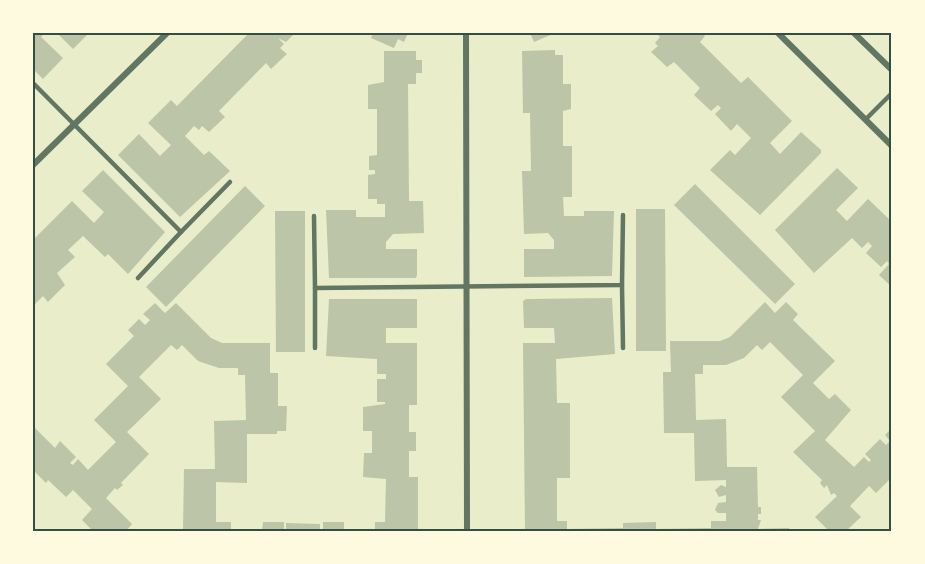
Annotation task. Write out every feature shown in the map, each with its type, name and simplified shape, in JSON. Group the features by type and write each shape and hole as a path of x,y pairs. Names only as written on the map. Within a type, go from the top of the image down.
{"street":[{"path":"33,165 167,33"},
{"path":"466,33 467,531"},
{"path":"778,33 892,146"},
{"path":"854,33 892,70"}],"lane":[{"path":"33,83 181,232"},
{"path":"866,119 892,93"},
{"path":"138,278 230,182"},
{"path":"623,215 623,348"},
{"path":"314,216 315,348"},
{"path":"315,288 622,285"}],"building":[{"path":"33,33 45,33 41,37 63,58 43,79 33,69"},
{"path":"57,33 89,33 73,49"},
{"path":"249,33 295,33 286,42 278,38 284,44 280,48 287,54 271,69 266,63 219,111 225,117 209,132 202,126 199,130 194,126 185,136 204,155 209,151 230,171 180,217 118,155 139,134 160,156 171,145 148,123 171,100 177,106"},
{"path":"373,33 408,33 404,42 398,39 394,48 371,38"},
{"path":"530,33 555,33 534,42"},
{"path":"656,33 702,33 705,36 700,42 741,83 748,77 792,121 770,143 780,154 801,132 821,150 821,153 760,215 710,170 730,150 735,155 751,138 737,124 731,131 715,114 721,108 718,105 711,111 694,95 700,88 674,62 667,67 651,52 658,46 655,43 660,37"},
{"path":"555,50 555,55 563,55 563,84 571,84 571,109 563,111 563,146 572,146 572,197 563,197 564,216 584,216 584,211 614,211 612,276 524,277 524,249 554,249 554,240 548,233 524,234 522,171 531,171 530,113 523,113 522,51"},
{"path":"384,51 416,51 416,60 422,60 422,73 416,73 416,84 408,84 409,201 423,201 424,233 393,234 386,242 386,249 417,249 417,275 416,278 329,278 326,210 356,210 356,217 385,217 385,204 377,204 377,199 368,199 368,175 375,174 375,170 369,170 369,156 377,155 377,109 368,109 368,85 384,82"},
{"path":"837,168 858,188 836,210 847,221 868,199 892,222 892,287 879,275 889,264 887,261 881,267 866,253 872,246 868,242 862,248 852,238 814,273 775,230"},
{"path":"103,170 165,232 128,274 108,254 105,257 83,236 68,250 75,257 57,273 65,285 48,302 43,296 33,306 33,240 72,201 94,223 104,212 82,191"},
{"path":"695,184 795,284 775,304 674,205"},
{"path":"245,186 265,206 166,307 146,287"},
{"path":"636,209 665,209 666,351 636,351"},
{"path":"275,211 305,211 305,352 276,352"},
{"path":"612,298 615,354 556,359 557,403 570,403 570,478 557,478 557,521 567,521 567,529 623,528 623,523 656,522 656,529 711,528 711,521 726,521 726,513 718,513 715,510 718,503 726,502 726,495 719,497 715,490 721,485 726,487 726,480 695,481 694,433 664,433 663,372 671,372 670,341 720,341 730,337 765,302 775,313 786,302 798,314 793,320 835,361 813,383 829,399 835,394 851,410 825,440 854,467 864,457 869,462 871,460 865,454 880,439 886,445 890,441 885,435 892,428 892,477 876,493 869,486 850,506 861,517 846,531 829,531 815,517 837,496 834,493 831,495 827,485 824,488 820,483 822,480 793,452 815,431 781,397 803,375 770,342 762,350 757,345 744,358 726,365 703,365 703,374 695,374 696,420 726,419 727,467 757,467 758,507 761,507 761,514 758,514 758,520 761,520 758,529 789,528 789,531 525,531 523,343 555,343 554,328 524,328 523,301 526,299"},
{"path":"329,299 417,299 417,328 386,328 386,343 417,343 417,405 409,405 409,432 416,432 416,451 409,451 409,477 418,477 418,531 375,531 375,522 385,522 386,479 363,477 364,453 372,453 372,431 363,431 363,407 385,404 385,402 377,402 377,379 386,379 386,374 377,374 377,359 326,356"},
{"path":"155,303 165,313 176,303 211,338 222,343 270,343 270,373 278,373 278,406 287,406 286,431 277,431 277,434 247,434 247,483 216,482 216,522 231,522 231,531 183,531 184,469 215,469 214,421 246,420 245,375 238,375 238,368 219,368 198,361 182,345 177,350 171,345 139,377 161,399 127,432 149,454 121,483 123,485 117,490 115,488 106,498 132,524 126,531 93,531 82,520 92,509 73,490 66,497 48,480 46,483 33,470 33,426 55,448 60,441 76,457 70,463 73,465 78,459 88,470 116,442 94,420 128,386 106,364 134,336 128,330 139,319 145,325 150,320 143,314"},
{"path":"263,522 284,522 284,531 262,531"},
{"path":"323,522 344,522 344,531 323,531"},
{"path":"286,523 320,524 320,531 286,531"}]}
